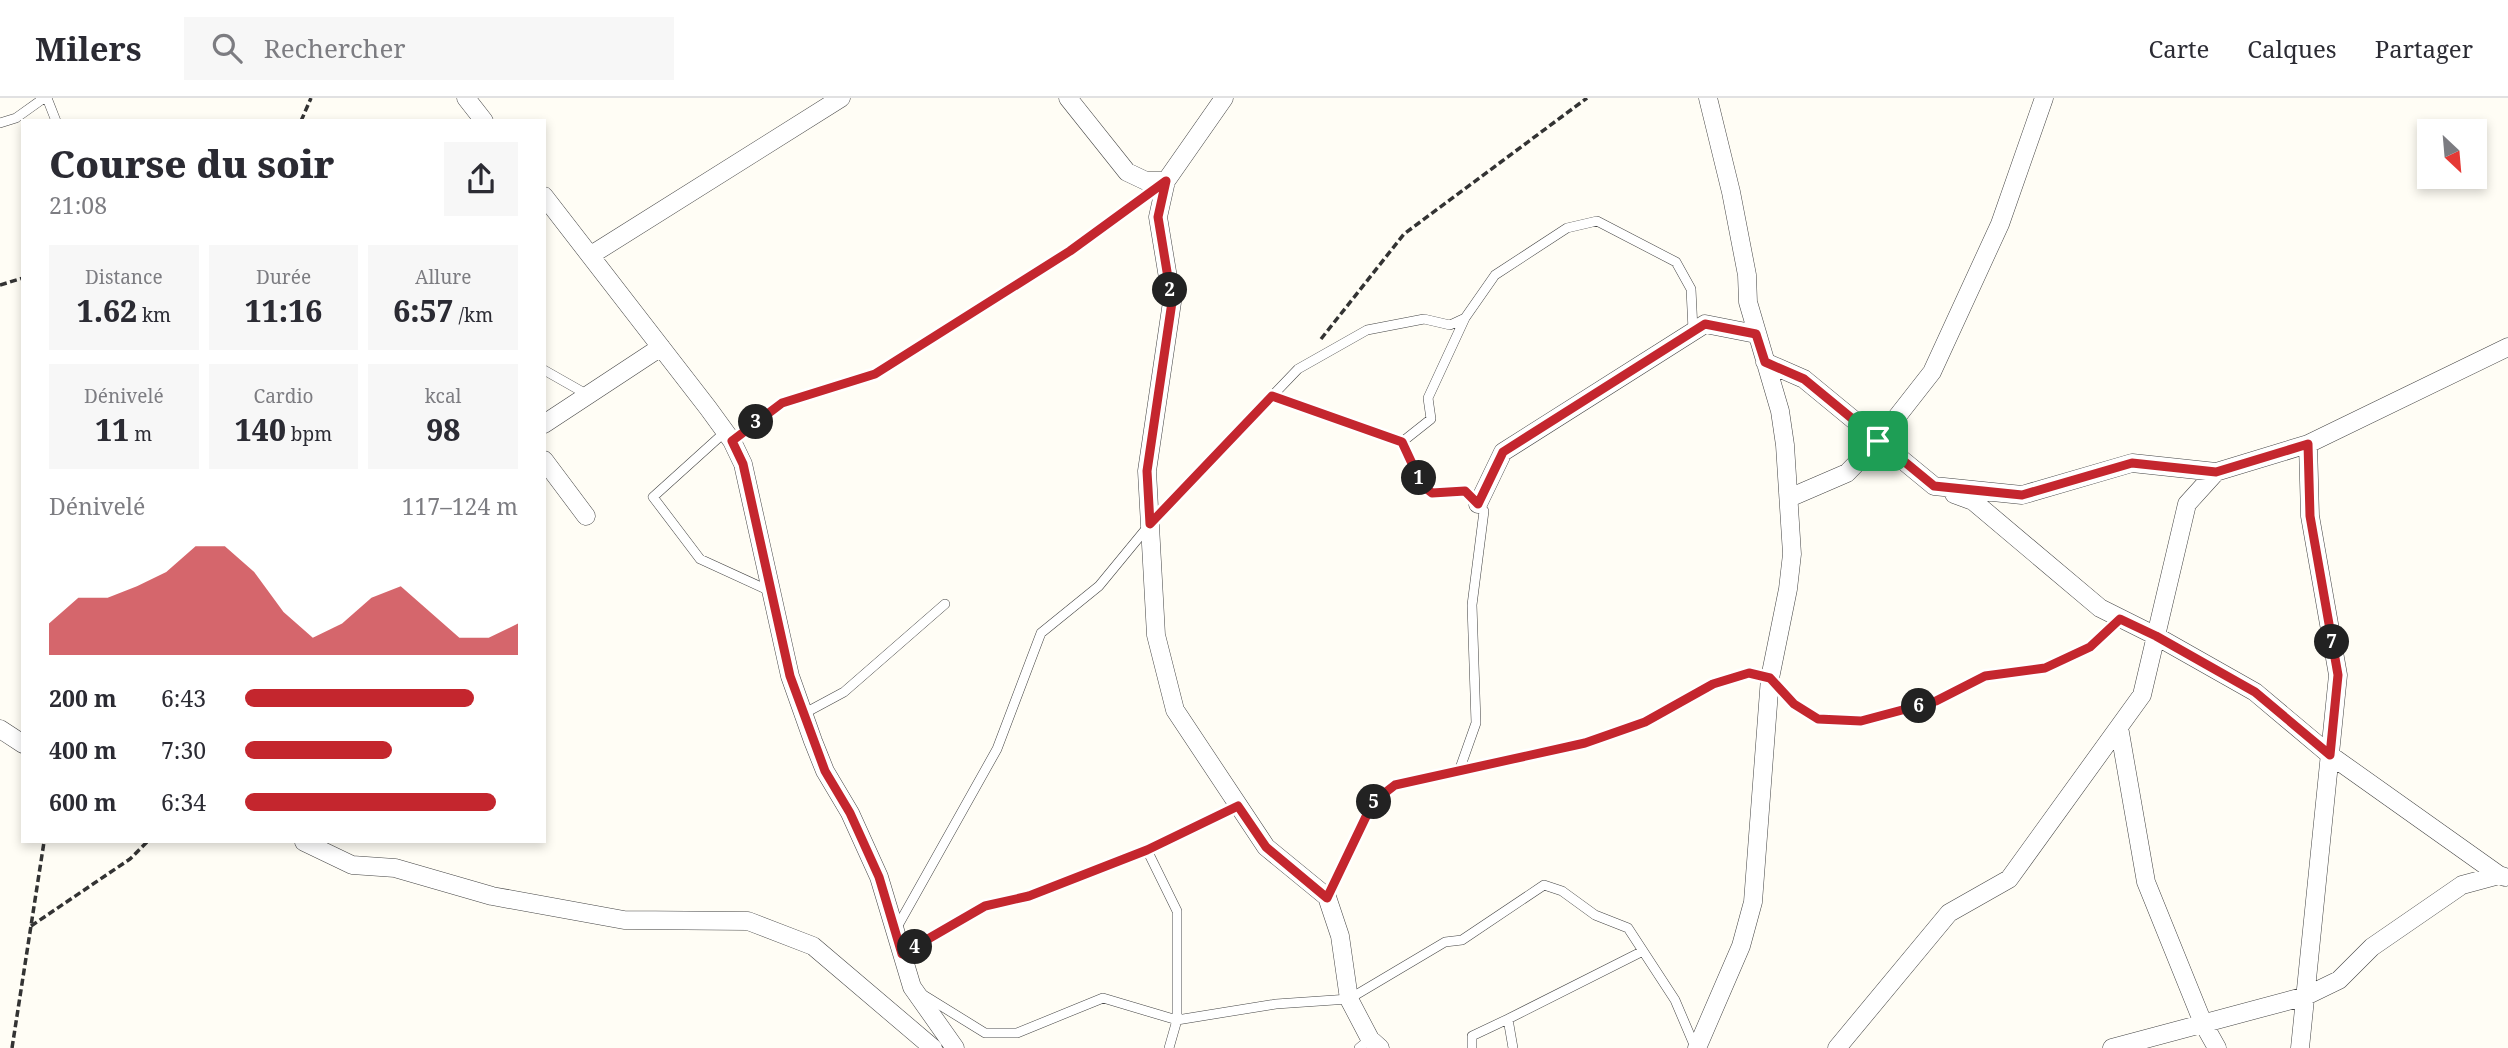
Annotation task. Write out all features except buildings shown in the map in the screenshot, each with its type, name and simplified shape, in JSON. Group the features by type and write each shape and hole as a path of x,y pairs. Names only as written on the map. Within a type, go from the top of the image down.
{"street":[{"path":"466,98 482,119"},
{"path":"591,255 841,98"},
{"path":"1068,98 1128,172 1146,181 1166,181"},
{"path":"1224,98 1166,181 1158,217 1172,302 1147,471 1156,635 1175,710 1266,847 1327,898 1340,936 1349,999 1370,1045"},
{"path":"1696,1048 1741,946 1752,902 1770,678 1788,589 1791,554 1789,498 1780,411 1748,302 1746,275 1731,192 1708,98"},
{"path":"1789,498 1847,473 1878,441 1933,372 2000,224 2044,98"},
{"path":"546,199 728,436 743,464 790,676 813,741 825,771 850,813 879,877 912,987 955,1048"},
{"path":"1478,504 1503,452 1705,324 1756,334"},
{"path":"546,423 661,347"},
{"path":"1934,486 2022,495 2132,463 2216,472 2308,444 2508,347"},
{"path":"1765,362 1804,379 1934,486 1973,501 2100,608 2255,692 2330,755 2504,876"},
{"path":"2300,1048 2338,675 2310,516 2308,444"},
{"path":"546,463 586,516"},
{"path":"1837,1048 1949,913 2009,879 2142,695 2187,504 2216,472"},
{"path":"2119,727 2146,882 2203,1023 2217,1048"},
{"path":"0,729 21,743"},
{"path":"306,843 352,865 396,868 492,896 624,920 748,921 813,946 933,1048"},
{"path":"2112,1048 2161,1042 2203,1023 2306,996 2339,980 2372,947 2462,885 2504,876"}],"lane":[{"path":"0,123 16,118 46,98 55,119"},
{"path":"772,592 700,559 653,497 728,436 782,403 875,374 1070,251 1166,181"},
{"path":"1402,442 1431,419 1428,398 1465,318 1495,275 1567,228 1597,221 1676,262 1691,289 1693,332"},
{"path":"895,931 997,749 1041,633 1099,586 1150,524 1298,369 1367,330 1424,319 1450,325 1465,318"},
{"path":"546,371 588,395"},
{"path":"1272,396 1402,442 1422,485 1432,493 1465,491 1484,511 1472,606 1476,723 1459,771"},
{"path":"805,713 844,692 945,604"},
{"path":"1327,898 1373,802 1395,785 1585,743 1645,722 1713,684 1749,673 1770,678 1794,704 1818,719 1861,721 1936,701 1985,676 2045,668 2090,647 2120,619"},
{"path":"902,954 985,906 1029,896 1147,850 1238,806"},
{"path":"1147,850 1177,911 1177,1020 1169,1048"},
{"path":"912,987 985,1033 1017,1033 1103,998 1177,1020 1276,1004 1349,999 1445,942 1462,940 1544,885 1562,891 1595,915 1628,928 1675,1000 1696,1048"},
{"path":"1472,1048 1472,1036 1643,951"},
{"path":"1508,1019 1513,1048"}],"path":[{"path":"302,119 311,98"},
{"path":"1298,369 1404,234 1587,98"},
{"path":"0,285 21,279"},
{"path":"12,1048 44,843"},
{"path":"31,926 130,859 146,843"}],"route":[{"path":"1166,181 1158,217 1172,302 1147,471 1150,524 1272,396 1402,442 1422,485 1432,493 1465,491 1478,504 1503,452 1564,416 1705,324 1756,334 1765,362 1804,379 1878,441 1934,486 2022,495 2132,463 2216,472 2308,444 2310,516 2338,675 2330,755 2255,692 2156,636 2120,619 2090,647 2045,668 1985,676 1936,701 1861,721 1818,719 1794,704 1770,678 1749,673 1713,684 1645,722 1585,743 1395,785 1373,802 1327,898 1266,847 1238,806 1147,850 1029,896 985,906 902,954 879,877 850,813 825,771 790,676 743,464 732,441 782,403 875,374 1070,251 1166,181"}]}
